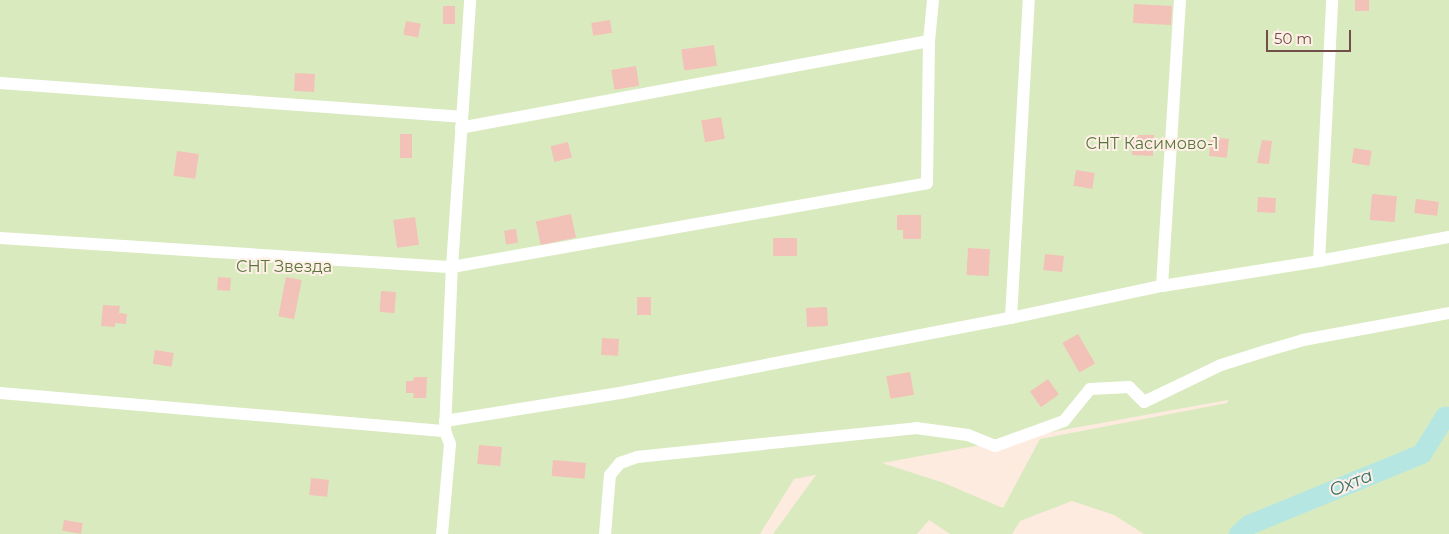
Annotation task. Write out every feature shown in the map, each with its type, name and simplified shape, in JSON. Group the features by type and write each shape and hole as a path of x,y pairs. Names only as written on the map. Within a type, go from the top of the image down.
{"street":[{"path":"442,534 450,444 445,426 452,267 470,0"},
{"path":"0,238 452,267 927,183 929,42 932,0"},
{"path":"1011,318 1030,0"},
{"path":"1162,286 1180,0"},
{"path":"1319,261 1332,0"},
{"path":"0,83 461,123 929,42"},
{"path":"0,392 445,426 1011,318 1162,286 1319,261 1449,237"},
{"path":"605,534 610,475 620,463 637,457 916,428 968,435 995,446 1064,422 1090,389 1128,387 1144,402 1221,365 1278,347 1449,313"}],"green space":[{"path":"0,0 1449,0 1449,534 1144,534 1114,515 1072,501 1020,521 1012,534 950,534 929,520 917,534 773,534 816,475 794,479 760,534 0,534","holes":["1228,400 1227,403 1040,439 1003,508 944,483 882,463"]}],"building":[{"path":"1355,0 1369,0 1369,11 1355,11"},
{"path":"1134,4 1172,6 1171,25 1133,23"},
{"path":"443,6 455,6 455,24 443,24"},
{"path":"610,20 612,33 593,36 591,23"},
{"path":"406,21 421,24 418,38 403,35"},
{"path":"714,45 717,66 684,70 681,50"},
{"path":"636,66 639,86 614,90 611,70"},
{"path":"295,73 315,74 314,92 294,91"},
{"path":"721,117 725,139 705,142 701,120"},
{"path":"400,134 412,134 412,158 400,158"},
{"path":"1132,135 1154,135 1154,140 1158,140 1158,150 1153,150 1153,156 1132,155"},
{"path":"1211,137 1229,139 1227,158 1209,156"},
{"path":"1262,140 1272,141 1269,164 1257,163"},
{"path":"568,142 572,158 554,162 551,146"},
{"path":"1354,148 1372,151 1369,166 1352,163"},
{"path":"177,151 199,154 195,179 174,176"},
{"path":"1076,170 1095,173 1092,189 1073,186"},
{"path":"1372,194 1397,196 1395,222 1370,220"},
{"path":"1258,197 1276,198 1275,213 1257,212"},
{"path":"1416,199 1439,202 1437,216 1414,213"},
{"path":"571,214 576,237 541,245 536,221"},
{"path":"897,215 921,215 921,239 903,239 903,230 897,230"},
{"path":"415,217 419,245 397,248 393,220"},
{"path":"516,229 518,243 506,245 504,231"},
{"path":"773,238 797,238 797,256 773,256"},
{"path":"968,248 990,249 989,276 967,275"},
{"path":"1045,254 1064,256 1062,272 1043,270"},
{"path":"218,277 231,278 230,291 217,290"},
{"path":"286,277 302,280 294,319 278,316"},
{"path":"381,291 396,292 394,313 380,312"},
{"path":"637,297 651,297 651,315 637,315"},
{"path":"103,305 120,306 119,313 127,314 126,324 115,323 115,327 101,326"},
{"path":"827,307 828,326 807,327 806,308"},
{"path":"1078,334 1095,363 1079,372 1062,343"},
{"path":"602,338 619,339 618,356 601,355"},
{"path":"155,350 174,353 172,367 153,364"},
{"path":"910,372 914,395 890,399 886,376"},
{"path":"414,377 427,377 426,398 413,398 414,393 406,393 406,381 413,381"},
{"path":"1048,379 1059,395 1041,407 1030,392"},
{"path":"479,445 502,447 500,466 477,464"},
{"path":"553,460 586,463 584,479 552,476"},
{"path":"311,478 329,480 327,497 309,495"},
{"path":"64,520 83,523 81,534 62,531"}],"waterway":[{"name":"Охта","path":"1239,534 1249,525 1422,454 1445,417 1449,417"}],"park label":[{"name":"СНТ Касимово-1","path":"1152,144"},
{"name":"СНТ Звезда","path":"284,267"}]}
